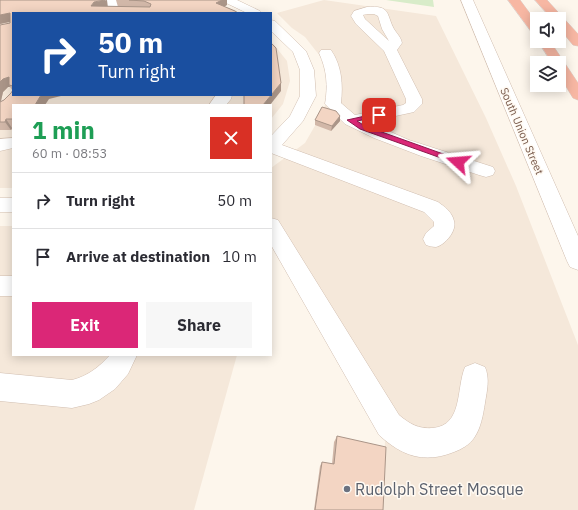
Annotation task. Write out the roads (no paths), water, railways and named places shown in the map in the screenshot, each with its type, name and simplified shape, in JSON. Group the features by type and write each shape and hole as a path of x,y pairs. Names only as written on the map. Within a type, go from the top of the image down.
{"highway":[{"path":"518,4 530,21"},
{"path":"545,4 552,12"},
{"path":"566,28 578,42"},
{"path":"566,75 578,95"}],"street":[{"path":"228,0 254,12"},
{"name":"South Union Street","path":"467,0 578,261"},
{"path":"104,12 116,7"},
{"path":"272,25 299,51 307,70 308,96 297,118 272,146"},
{"path":"350,120 408,109 414,104 414,99 390,49"},
{"path":"326,53 332,66 334,78 334,105"},
{"path":"218,104 224,96"},
{"path":"306,100 334,105 342,114 363,127 486,171"},
{"path":"0,145 12,143"},
{"path":"272,147 431,207 442,216 445,224 444,229 434,239"},
{"path":"0,205 12,205"},
{"path":"272,228 389,425 400,434 413,441 431,443 447,440 457,435 465,425 475,377"},
{"path":"0,286 12,286"},
{"path":"0,387 72,394 89,390 105,379 119,365 124,356"}],"place":[{"name":"Rudolph Street Mosque","path":"347,489"}]}
